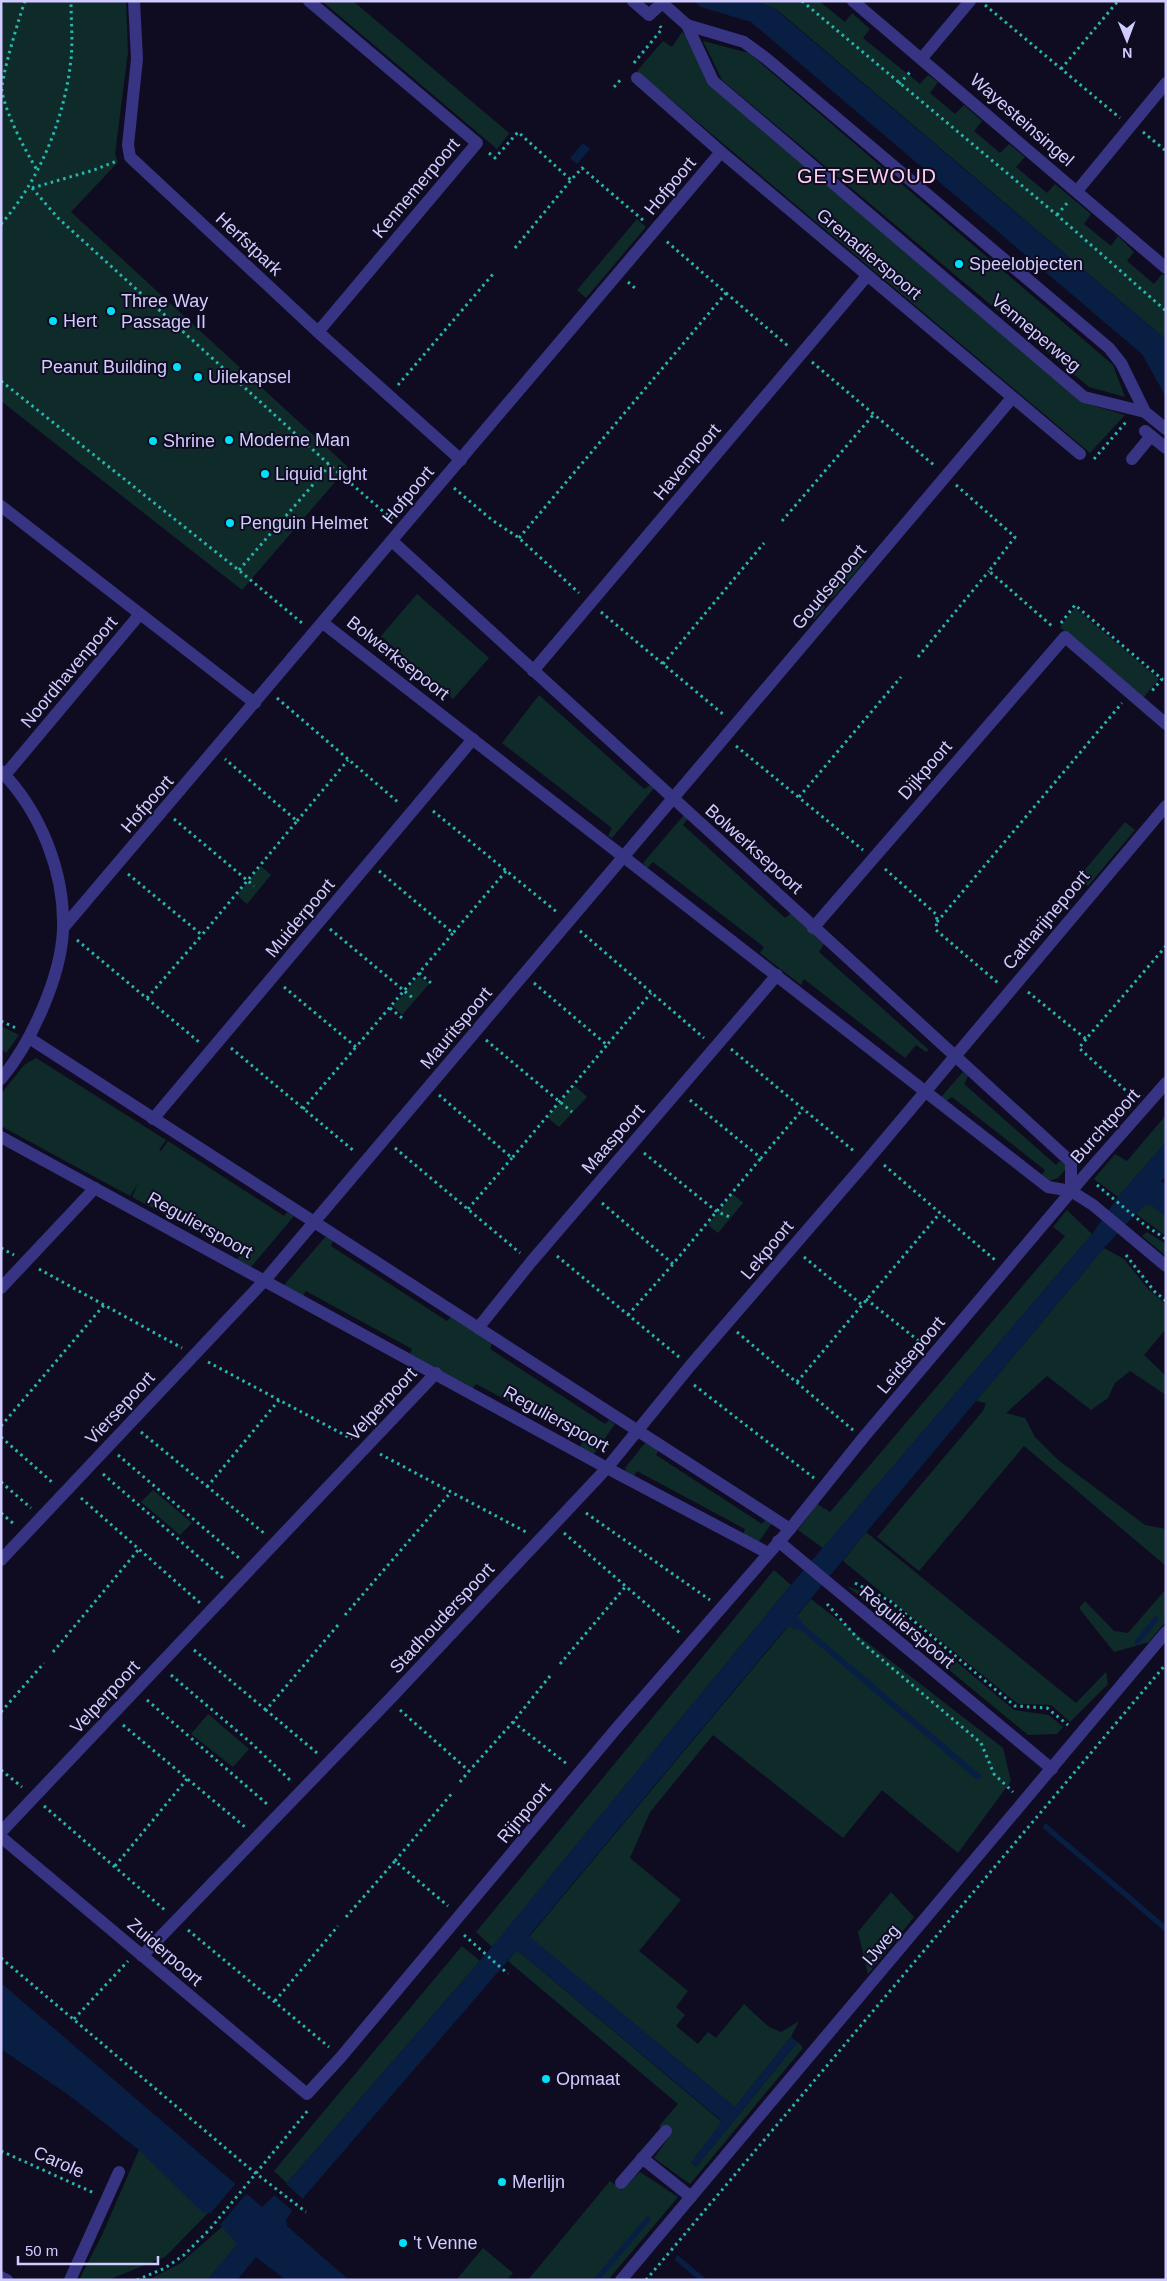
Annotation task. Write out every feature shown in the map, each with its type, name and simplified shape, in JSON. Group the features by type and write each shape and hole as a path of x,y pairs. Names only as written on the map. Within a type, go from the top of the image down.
{"street":[{"name":"Herfstpark","path":"134,1 138,59 128,145 130,157 318,332 461,460"},
{"name":"Kennemerpoort","path":"309,1 476,143 318,332"},
{"path":"633,1 648,14"},
{"name":"Wayesteinsingel","path":"853,1 1166,268"},
{"path":"922,58 970,1"},
{"name":"Venneperweg","path":"648,14 661,2 687,25 713,81 1084,397 1145,412"},
{"name":"Venneperweg","path":"687,25 744,42 767,59 1109,348 1121,363 1145,412 1166,429"},
{"name":"Grenadierspoort","path":"631,75 1080,454"},
{"path":"1077,191 1166,83"},
{"name":"Hofpoort","path":"63,928 324,623 721,152"},
{"name":"Havenpoort","path":"533,671 867,276"},
{"name":"Goudsepoort","path":"624,856 1012,398"},
{"path":"1132,459 1158,440"},
{"name":"Noordhavenpoort","path":"1,507 255,703"},
{"name":"Bolwerksepoort","path":"392,541 1071,1162 1071,1192"},
{"name":"Noordhavenpoort","path":"3,773 140,614"},
{"name":"Bolwerksepoort","path":"324,623 1048,1187 1071,1192 1093,1205 1166,1266"},
{"name":"Dijkpoort","path":"813,928 1064,636 1130,693"},
{"path":"1130,693 1164,720"},
{"name":"Muiderpoort","path":"153,1119 473,738"},
{"path":"1,1079 19,1057 44,1004 59,954 63,928 58,883 50,850 31,812 3,773"},
{"name":"Catharijnepoort","path":"924,1091 1166,806"},
{"name":"Mauritspoort","path":"265,1280 624,856"},
{"name":"Maaspoort","path":"478,1328 590,1192 777,975"},
{"name":"Regulierspoort","path":"29,1038 790,1529"},
{"name":"Burchtpoort","path":"1071,1192 1166,1083"},
{"name":"Lekpoort","path":"607,1468 636,1430 924,1091"},
{"name":"Regulierspoort","path":"1,1137 607,1468 768,1553"},
{"path":"1,1288 95,1188"},
{"name":"Leidsepoort","path":"778,1541 790,1529 862,1438 1071,1192"},
{"name":"Viersepoort","path":"1,1560 265,1280"},
{"name":"Velperpoort","path":"1,1832 436,1373"},
{"name":"Stadhouderspoort","path":"140,1954 256,1838 389,1700 607,1468"},
{"path":"768,1553 778,1541"},
{"name":"Regulierspoort","path":"778,1541 1052,1769"},
{"name":"Rijnpoort","path":"306,2094 341,2057 690,1642 768,1553"},
{"name":"IJweg","path":"621,2280 1166,1632"},
{"name":"Zuiderpoort","path":"1,1837 306,2094"},
{"path":"621,2183 666,2131"},
{"path":"642,2158 691,2197"},
{"path":"70,2280 119,2172"},
{"path":"1,2277 8,2280"}],"path":[{"path":"25,1 18,18 2,90 18,135 37,170"},
{"path":"1,224 31,187 52,135 67,90 72,57 71,1"},
{"path":"802,1 1057,215 1166,310"},
{"path":"980,1 1061,69 1166,151"},
{"path":"1061,69 1118,1"},
{"path":"632,65 662,29 648,14"},
{"path":"614,87 631,75"},
{"path":"31,187 94,170 120,160"},
{"path":"515,248 570,180"},
{"path":"31,187 58,218 330,465 396,522"},
{"path":"389,396 493,274"},
{"path":"726,293 800,356 807,358 874,414 1015,537 918,657"},
{"path":"1,381 239,570 315,633"},
{"path":"782,521 874,414"},
{"path":"1090,464 1126,422 1140,433 1158,440"},
{"path":"239,570 330,465"},
{"path":"663,664 764,543"},
{"path":"989,571 1056,629 1076,605 1162,680 1142,703"},
{"path":"799,797 901,678"},
{"path":"267,690 410,813"},
{"path":"937,922 1130,693"},
{"path":"215,751 296,821"},
{"path":"147,998 348,760"},
{"path":"164,811 254,886"},
{"path":"369,863 453,932"},
{"path":"117,865 202,935"},
{"path":"304,1109 506,871"},
{"path":"320,921 414,999"},
{"path":"63,928 210,1051"},
{"path":"1145,1107 1079,1048 1166,946"},
{"path":"419,973 431,983"},
{"path":"524,975 607,1045"},
{"path":"272,978 356,1048"},
{"path":"1016,982 1086,1039"},
{"path":"468,1209 652,993"},
{"path":"390,1008 402,1018"},
{"path":"476,1032 572,1112"},
{"path":"221,1039 366,1161"},
{"path":"721,1041 803,1110 940,1213 1006,1269"},
{"path":"430,1087 512,1158"},
{"path":"678,1090 761,1158"},
{"path":"628,1315 803,1110"},
{"path":"384,1140 531,1262"},
{"path":"631,1145 650,1157 716,1211 732,1218"},
{"path":"590,1192 673,1264"},
{"path":"1106,1193 1166,1240"},
{"path":"797,1382 861,1304 940,1213"},
{"path":"545,1246 628,1315 686,1371 824,1486"},
{"path":"792,1247 861,1304"},
{"path":"1,1248 195,1355 540,1539"},
{"path":"1124,1252 1154,1291 1166,1301"},
{"path":"866,1299 934,1354"},
{"path":"1,1426 104,1305"},
{"path":"727,1324 862,1438"},
{"path":"207,1487 279,1400"},
{"path":"130,1423 275,1542"},
{"path":"1,1437 139,1549 210,1611"},
{"path":"108,1446 251,1568"},
{"path":"92,1464 233,1587"},
{"path":"1,1482 42,1517"},
{"path":"345,1616 451,1492"},
{"path":"574,1504 721,1607"},
{"path":"554,1524 690,1642"},
{"path":"53,1652 139,1549"},
{"path":"850,1581 890,1601 1016,1706 1048,1708 1080,1735"},
{"path":"560,1664 626,1586"},
{"path":"827,1604 860,1641 981,1743 994,1774 1024,1802"},
{"path":"266,1710 338,1625"},
{"path":"183,1640 328,1763"},
{"path":"1,1712 44,1663"},
{"path":"160,1664 250,1742 301,1790"},
{"name":"IJweg","path":"646,2280 1166,1664"},
{"path":"460,1782 513,1722 550,1676"},
{"path":"136,1690 279,1814"},
{"path":"389,1700 469,1771"},
{"path":"111,1716 256,1838"},
{"path":"513,1722 580,1773"},
{"path":"115,1866 187,1779"},
{"path":"346,1917 453,1792"},
{"path":"395,1861 460,1916"},
{"path":"275,2001 338,1926"},
{"path":"469,1939 508,1974"},
{"path":"74,2019 140,1954"},
{"path":"1,1958 306,2212"},
{"path":"137,2280 165,2268 184,2255 210,2229 307,2113 311,2104 306,2094"},
{"name":"Carole","path":"1,2151 106,2198"}],"green space":[{"path":"5,1 126,1 128,52 115,154 118,162 71,212 348,467 242,590 1,401 1,10"},
{"path":"322,1 353,1 509,133 508,135 497,149"},
{"path":"755,1 819,1 845,22 852,13 870,29 863,38 920,84 928,75 938,82 930,93 955,114 964,105 982,121 974,131 1000,153 1009,144 1025,157 1016,167 1047,193 1055,184 1091,214 1084,224 1111,246 1118,236 1134,252 1127,261 1154,284 1162,274 1166,277 1166,345 1163,337 776,9"},
{"path":"682,32 689,38 706,79 1088,404 1125,415 1090,453 637,71 663,41 672,47"},
{"path":"703,41 749,53 1113,365 1125,397 1089,387 722,80"},
{"path":"637,219 646,227 586,298 577,290"},
{"path":"856,553 865,561 832,599 828,596 821,603 825,607 814,620 805,612"},
{"path":"417,594 489,658 453,699 381,636"},
{"path":"1075,608 1159,679 1143,698 1060,627"},
{"path":"539,695 644,789 650,785 654,788 612,838 608,836 612,828 502,743"},
{"path":"684,815 688,819 683,825 785,918 791,913 824,944 819,952 929,1050 926,1052 916,1045 905,1058 804,979 801,985 760,953 764,947 653,862 647,868 643,863"},
{"path":"1125,822 1135,830 1088,886 1078,878"},
{"path":"261,866 271,875 247,904 237,895"},
{"path":"419,976 429,984 402,1015 393,1006"},
{"path":"1,1026 19,1035 6,1053 1,1048"},
{"path":"36,1058 166,1140 159,1150 161,1151 168,1141 284,1216 287,1212 294,1216 251,1267 237,1260 240,1255 132,1197 138,1184 130,1196 1,1126 1,1094 24,1065"},
{"path":"963,1072 968,1076 964,1084 1056,1165 1059,1161 1065,1164 1065,1170 1058,1178 1049,1181 1042,1175 1045,1170 952,1097 946,1101 941,1097"},
{"path":"575,1086 587,1097 559,1127 547,1117"},
{"path":"1166,1115 1166,1142 1118,1197 1094,1179 1115,1154 1127,1161"},
{"path":"733,1194 743,1203 718,1233 708,1225"},
{"path":"1151,1204 1166,1217 1166,1236 1136,1214 1143,1206"},
{"path":"1067,1210 1092,1234 823,1548 798,1530 817,1504 830,1512 1065,1236 1053,1227"},
{"path":"1147,1232 1166,1244 1166,1256 1142,1236"},
{"path":"326,1236 333,1241 331,1246 447,1321 451,1317 492,1343 490,1349 605,1424 609,1420 615,1424 594,1454 580,1447 583,1441 476,1384 473,1388 410,1354 412,1349 306,1291 303,1296 284,1285"},
{"path":"1104,1248 1124,1259 1149,1290 1166,1304 1166,1329 1144,1355 1166,1376 1166,1395 1130,1371 1115,1383 1108,1398 1091,1410 1047,1376 1006,1413 1025,1418 1035,1437 1058,1460 1145,1525 1166,1529 1166,1566 1024,1446 919,1571 877,1537 983,1411 986,1403 976,1401"},
{"path":"645,1443 659,1450 656,1455 762,1524 765,1520 771,1524 758,1543 743,1535 745,1529 637,1471 634,1476 626,1471 625,1468"},
{"path":"153,1490 192,1523 180,1535 141,1502"},
{"path":"866,1532 1076,1703 1106,1672 1108,1684 1070,1722 1051,1705 1018,1704 843,1561"},
{"path":"774,1570 791,1585 492,1947 476,1932"},
{"path":"847,1586 883,1600 1014,1710 1049,1715 1063,1727 1057,1734 1028,1735"},
{"path":"1166,1589 1166,1621 1149,1642 1114,1652 1079,1608 1085,1601 1114,1631 1128,1633"},
{"path":"811,1599 1003,1748 1011,1781 958,1853 882,1790 843,1838 713,1735 650,1812 630,1858 681,1900 639,1951 688,1991 676,2007 685,2015 676,2026 698,2044 708,2032 716,2038 744,2004 769,2027 781,2032 799,2021 791,2037 735,2107 529,1937"},
{"path":"208,1714 249,1749 233,1767 191,1734"},
{"path":"891,1892 914,1917 868,1974 858,1932"},
{"path":"462,1946 480,1961 287,2183 274,2171"},
{"path":"517,1950 722,2122 691,2163 696,2167 798,2042 803,2048 690,2184 654,2158 669,2137 659,2126 678,2104 508,1961"},
{"path":"139,2150 209,2212 165,2257 108,2280 79,2280 102,2235"},
{"path":"640,2172 678,2197 608,2280 528,2280 610,2181 622,2190"},
{"path":"223,2226 238,2244 207,2280 148,2280 181,2263"},
{"path":"483,2248 513,2273 507,2280 456,2280"}],"water":[{"path":"694,1 755,1 775,9 1163,337 1166,345 1166,397 1142,354 751,22 701,7"},
{"path":"583,143 590,149 577,164 570,158"},
{"path":"1166,1142 1166,1176 1161,1181 1166,1185 1166,1217 1151,1205 1143,1206 1104,1248 797,1615 805,1626 982,1776 977,1780 801,1630 795,1630 790,1626 786,1628 529,1936 735,2107 791,2037 798,2042 696,2167 691,2163 722,2121 517,1950 286,2220 287,2226 349,2280 286,2280 256,2257 237,2280 207,2280 237,2244 209,2212 203,2213 139,2150 70,2096 1,2049 1,1983 262,2207 287,2183 480,1961 791,1585 1092,1234 1118,1197"}],"pier":[{"path":"237,2182 248,2192 219,2226 209,2215"},
{"path":"284,2182 304,2200 294,2212 272,2193"}],"waterway":[{"path":"1137,1642 1156,1619"},
{"path":"1046,1827 1166,1929"},
{"path":"596,2280 648,2219"},
{"path":"678,2259 703,2280"}],"place":[{"name":"Speelobjecten","path":"959,264"},
{"name":"Three Way Passage II","path":"111,311"},
{"name":"Hert","path":"53,321"},
{"name":"Peanut Building","path":"177,367"},
{"name":"Uilekapsel","path":"198,377"},
{"name":"Moderne Man","path":"229,440"},
{"name":"Shrine","path":"153,441"},
{"name":"Liquid Light","path":"265,474"},
{"name":"Penguin Helmet","path":"230,523"},
{"name":"Opmaat","path":"546,2079"},
{"name":"Merlijn","path":"502,2182"},
{"name":"'t Venne","path":"403,2243"}],"district":[{"name":"GETSEWOUD","path":"867,176"}]}
